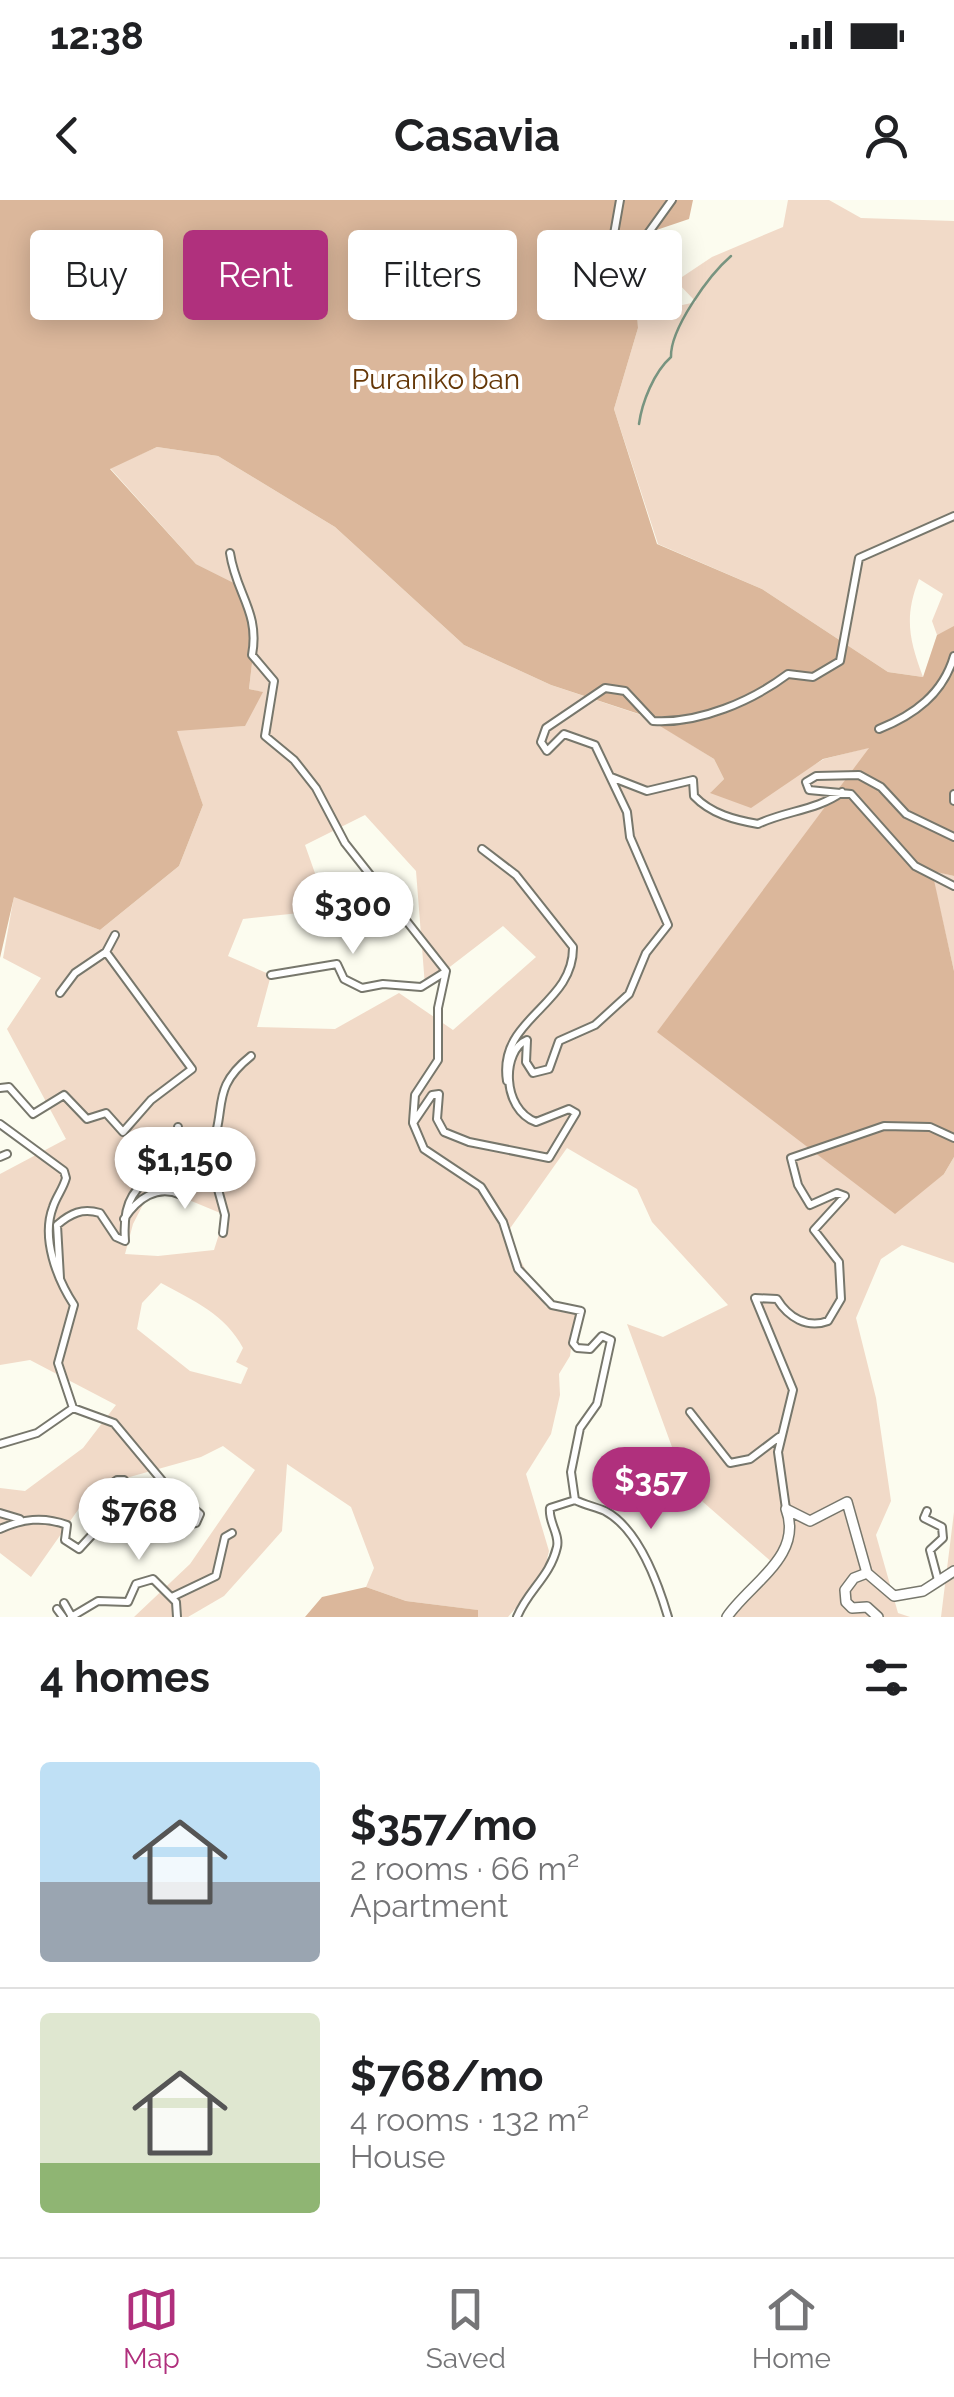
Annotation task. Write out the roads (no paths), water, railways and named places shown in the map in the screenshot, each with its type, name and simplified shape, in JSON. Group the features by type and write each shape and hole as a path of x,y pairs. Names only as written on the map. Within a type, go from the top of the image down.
{"street":[{"path":"620,200 614,234 620,254 644,239 672,200"},
{"path":"507,1082 515,1050 523,1040 529,1043 526,1062 533,1074 544,1072 558,1042 608,1016 630,994 646,953 668,925 611,776 595,746 578,736 564,734 547,750 542,748 546,728 605,688 624,692 653,721 674,722 755,698 788,674 813,677 840,661 846,646 844,627 859,558 954,516"},
{"path":"230,553 234,580 256,629 252,655 274,682 265,736 294,760 316,788 339,826 344,843 446,971"},
{"path":"879,729 910,716 933,694 954,656"},
{"path":"954,837 906,814 880,787 860,775 816,776 806,782 809,790 819,793 843,791 877,818 915,866 954,886"},
{"path":"611,776 632,789 647,791 694,780 694,796 703,805 758,824 776,814 818,806 843,791"},
{"path":"413,1123 432,1095 439,1094 437,1118 444,1132 469,1142 549,1158 576,1113 569,1109 546,1120 530,1121 512,1102 507,1082 510,1040 560,987 573,947 516,876 482,849"},
{"path":"60,994 75,973 106,952 115,935"},
{"path":"0,1088 9,1087 33,1114 64,1095 87,1120 106,1113 123,1132 142,1115 151,1100 192,1069 106,952"},
{"path":"271,975 297,974 332,963 337,964 344,980 362,988 383,984 421,987 446,971"},
{"path":"446,971 438,1008 438,1060 415,1095 413,1123 424,1148 482,1187 502,1222 518,1269 552,1305 581,1312 573,1343 576,1348 590,1349 602,1336 611,1340 597,1404 580,1428 571,1472 576,1500"},
{"path":"124,1219 140,1200 168,1189 180,1194 195,1182 220,1127 218,1099 228,1075 251,1056"},
{"path":"0,1124 64,1171 66,1178 52,1208 49,1234 59,1279 74,1305 58,1363 74,1408 114,1423 158,1476 200,1514 196,1523 159,1530 137,1524 122,1511 124,1480 117,1480 107,1487 102,1524 80,1548 65,1540 67,1525 0,1513"},
{"path":"727,1617 782,1553 789,1528 779,1437 794,1400 755,1298 777,1299 789,1316 824,1324 841,1299 838,1262 814,1230 844,1196 838,1193 810,1205 798,1185 794,1154 821,1152 848,1135 884,1126 930,1127 954,1138"},
{"path":"59,1279 56,1224 72,1212 91,1210 100,1213 116,1237 125,1240 124,1209 147,1176 180,1155 178,1127"},
{"path":"208,1153 225,1215 223,1234"},
{"path":"0,1444 37,1434 74,1408"},
{"path":"690,1412 730,1463 750,1459 779,1437"},
{"path":"517,1617 528,1595 544,1581 557,1546 550,1508 576,1500 604,1511 628,1528 660,1588 668,1617"},
{"path":"786,1509 810,1520 847,1502 866,1573 900,1598 954,1572"},
{"path":"927,1511 924,1518 942,1527 942,1538 930,1550 938,1580"},
{"path":"0,1529 20,1519"},
{"path":"172,1597 216,1576 225,1537 232,1533"},
{"path":"866,1573 854,1578 844,1590 846,1602 852,1608 867,1608 878,1617"},
{"path":"64,1603 72,1617 98,1601 128,1602 136,1584 153,1579 172,1597 177,1617"},
{"path":"57,1609 63,1617"}],"waterway":[{"path":"639,424 650,388 671,357 684,318 702,289 731,256"}],"park label":[{"name":"Puraniko ban","path":"436,379"}]}
